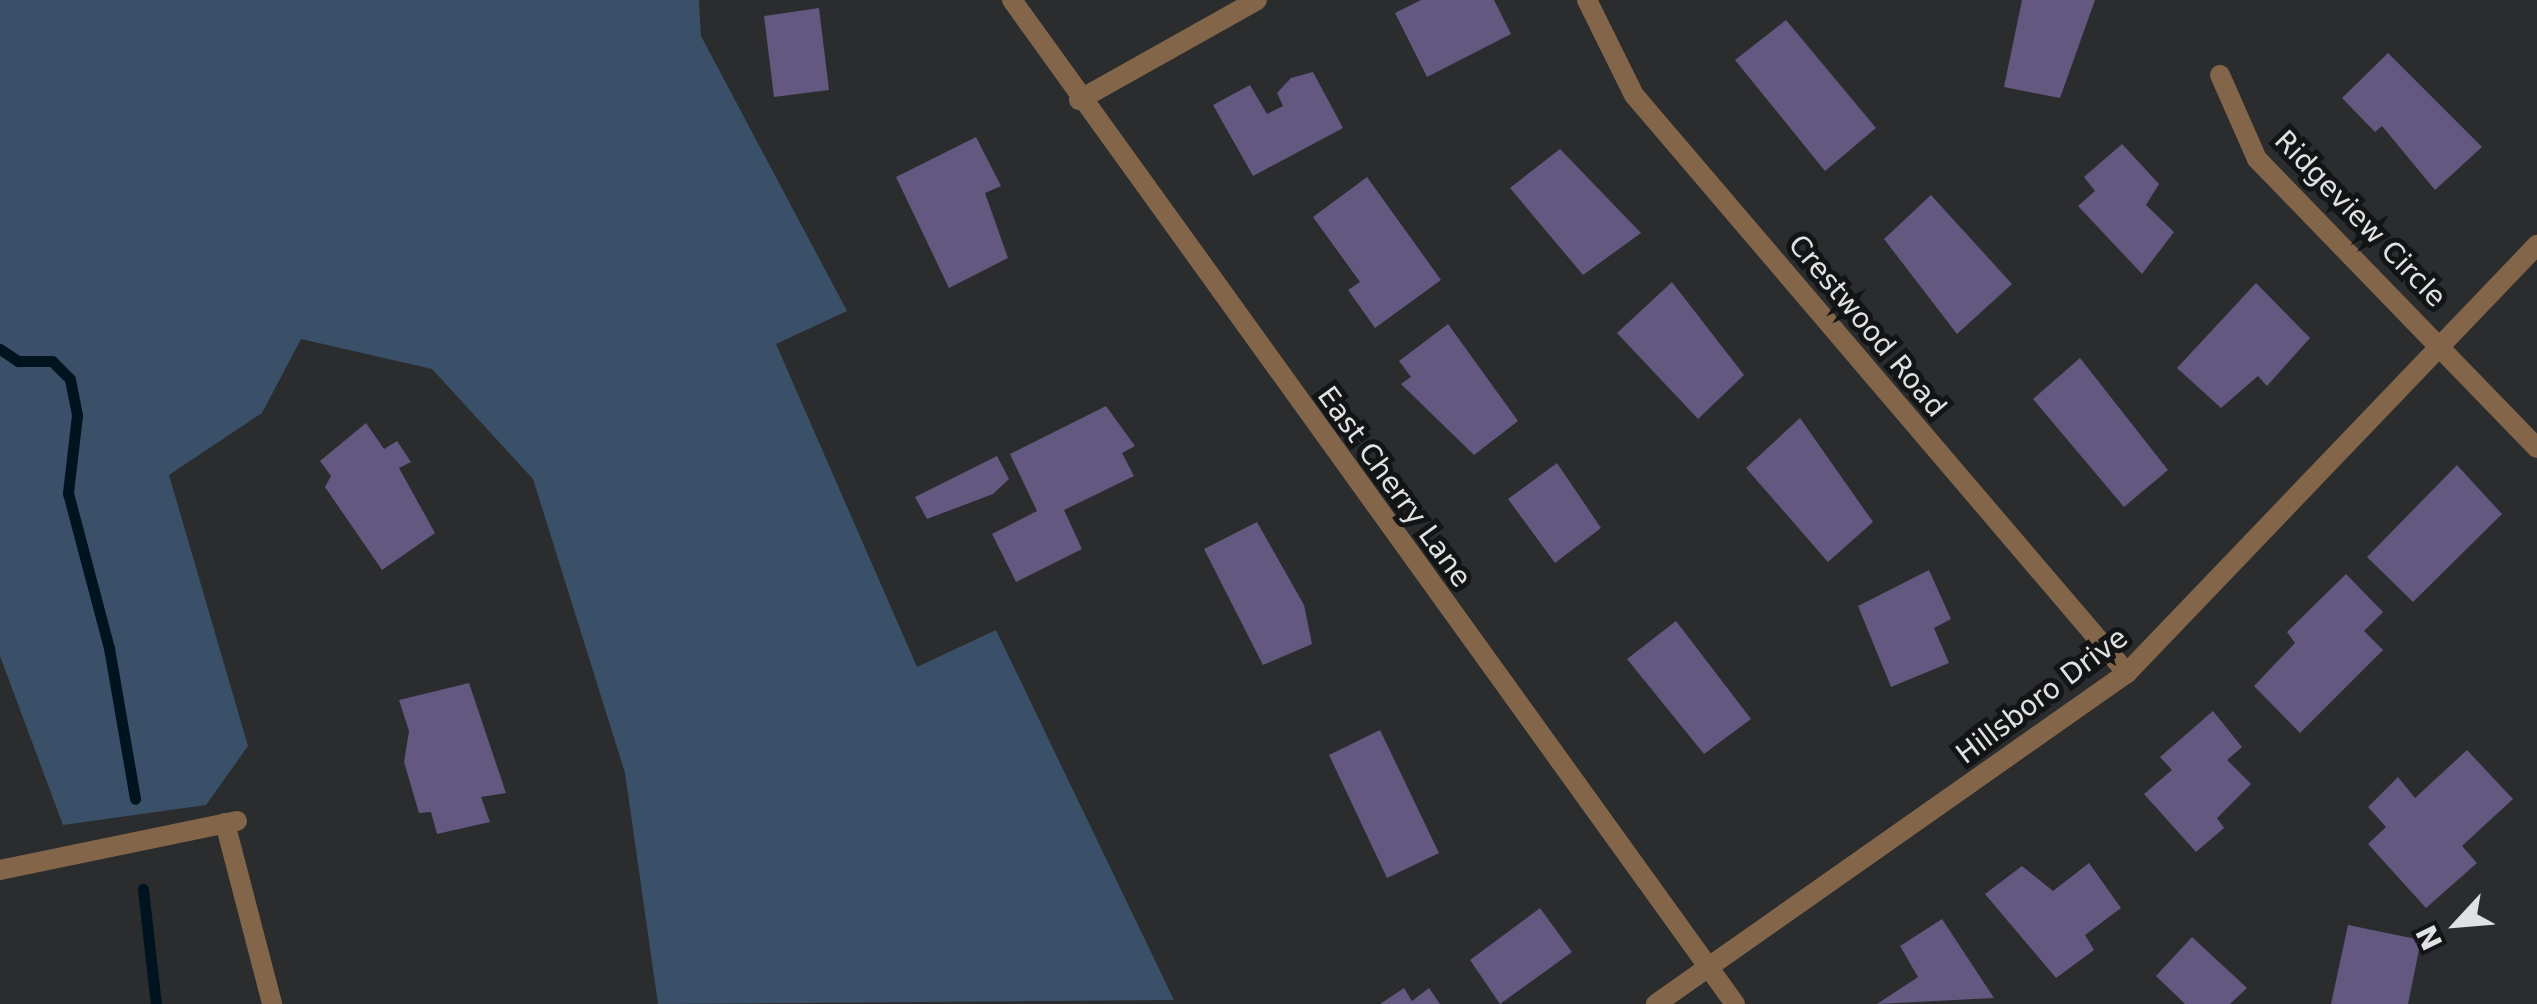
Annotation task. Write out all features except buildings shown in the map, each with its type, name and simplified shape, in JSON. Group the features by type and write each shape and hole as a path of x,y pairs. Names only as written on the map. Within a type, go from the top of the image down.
{"street":[{"name":"East Cherry Lane","path":"1012,0 1079,100 1735,1004"},
{"path":"1079,100 1257,0"},
{"name":"Crestwood Road","path":"1588,0 1634,94 2127,673"},
{"name":"Ridgeview Circle","path":"2220,74 2257,159 2442,342 2537,448"},
{"name":"Hillsboro Drive","path":"1656,1004 1710,970 2127,673 2537,245"},
{"path":"0,870 231,822 272,1004"}],"shaded area":[{"path":"0,0 699,0 701,36 847,311 776,344 917,667 996,630 1174,1000 658,1004 625,773 533,479 432,369 301,339 262,413 169,475 248,746 206,805 63,825 0,656"}],"waterway":[{"path":"0,349 18,361 52,361 70,379 77,415 68,493 109,648 135,799"},
{"path":"143,889 156,1004"}]}
